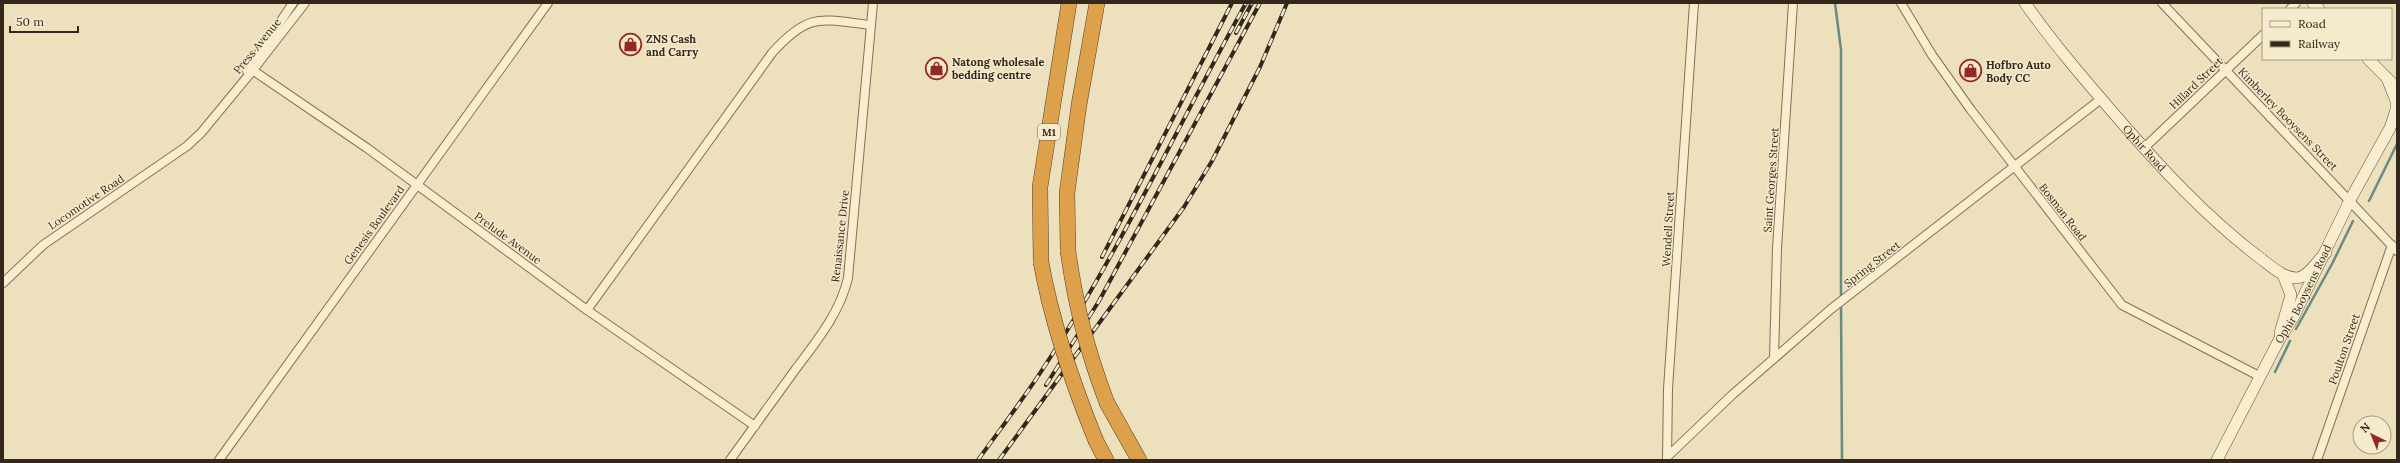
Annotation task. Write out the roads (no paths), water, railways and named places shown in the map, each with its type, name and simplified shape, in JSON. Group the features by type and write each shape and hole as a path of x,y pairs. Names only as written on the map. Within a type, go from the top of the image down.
{"highway":[{"name":"M1","path":"1070,3 1040,187 1041,262 1048,300 1072,384 1096,441 1106,460"},
{"name":"M1","path":"1097,3 1079,105 1067,193 1068,251 1074,295 1087,348 1107,404 1139,460"}],"street":[{"name":"Press Avenue","path":"251,69 305,3"},
{"name":"Genesis Boulevard","path":"219,460 416,184 548,3"},
{"name":"Renaissance Drive","path":"730,460 834,314 845,294 848,278 873,3"},
{"name":"Wendell Street","path":"1667,458 1668,389 1694,3"},
{"name":"Saint Georges Street","path":"1774,358 1776,263 1793,3"},
{"name":"Bosman Road","path":"1901,3 1932,55 2014,167 2122,305 2260,376"},
{"name":"Ophir Road","path":"2025,3 2068,61 2144,148 2210,216 2283,275"},
{"name":"Kimberley Booysens Street","path":"2162,3 2394,248"},
{"name":"Press Avenue","path":"187,146 201,133 240,84 292,5"},
{"path":"292,5 298,13"},
{"path":"587,310 772,53 789,34 804,23 822,19 870,25"},
{"name":"Hillard Street","path":"2144,148 2262,35"},
{"path":"2369,60 2397,88"},
{"name":"Prelude Avenue","path":"251,69 416,184 587,310 755,426"},
{"name":"Ophir Booysens Road","path":"2217,460 2279,340 2294,316 2326,253 2350,200 2394,125 2396,101 2387,78"},
{"name":"Spring Street","path":"1667,458 1774,358 1831,309 2101,98"},
{"name":"Locomotive Road","path":"3,283 43,245 187,146"},
{"name":"Poulton Street","path":"2317,460 2394,248"},
{"path":"2283,275 2294,278 2303,276 2326,253"},
{"path":"2279,340 2291,295 2283,275"}],"waterway":[{"path":"1835,3 1841,50 1841,298"},
{"path":"2369,201 2397,144"},
{"path":"2296,329 2332,264 2353,221"},
{"path":"1841,303 1842,460"},
{"path":"2275,372 2290,341"}],"railway":[{"path":"1102,257 1232,3"},
{"path":"978,460 1038,376 1073,321 1124,231 1246,3"},
{"path":"1236,33 1252,3"},
{"path":"1046,385 1099,301 1260,3"},
{"path":"999,460 1184,207 1212,161 1260,67 1287,3"}],"place":[{"name":"ZNS Cash and Carry","path":"631,45"},
{"name":"Natong wholesale bedding centre","path":"936,68"},
{"name":"Hofbro Auto Body CC","path":"1970,71"}]}
